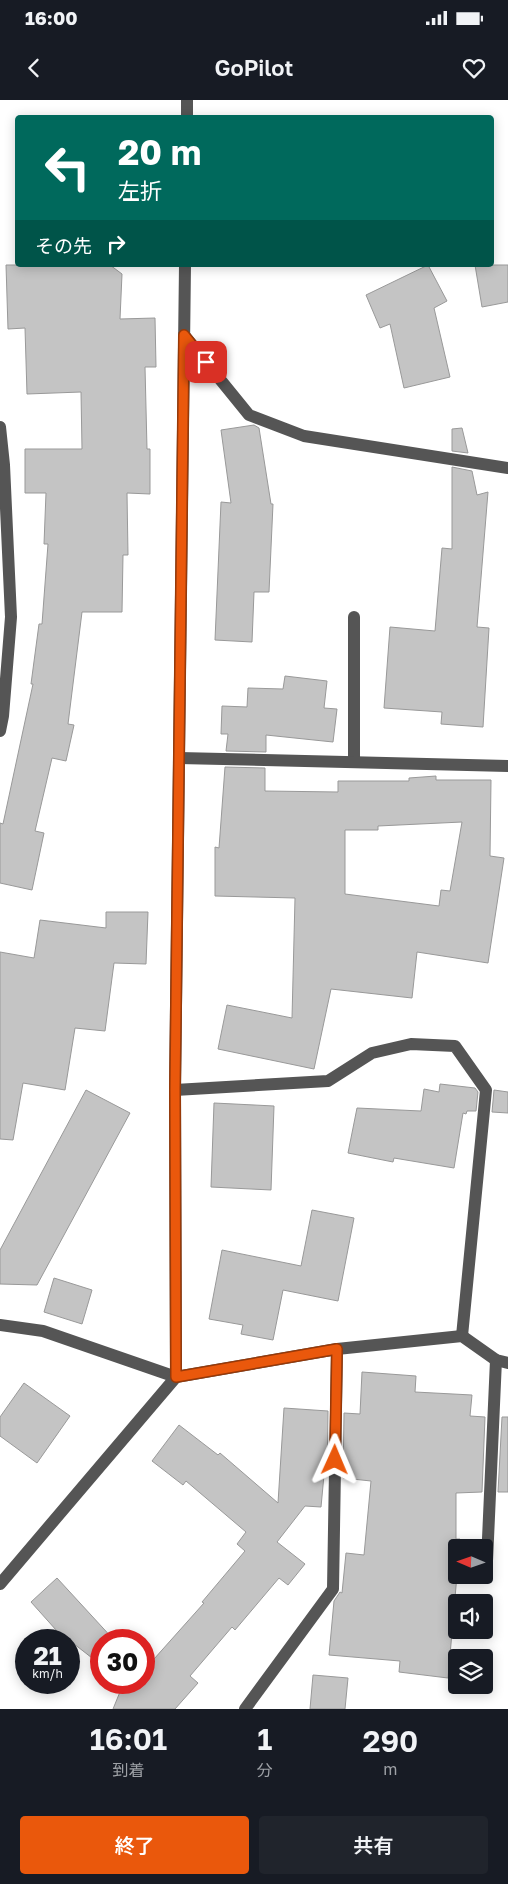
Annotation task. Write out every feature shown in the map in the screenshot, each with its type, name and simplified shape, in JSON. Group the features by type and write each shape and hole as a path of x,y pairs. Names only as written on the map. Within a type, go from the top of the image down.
{"street":[{"path":"187,100 187,115"},
{"path":"0,1584 176,1377 175,1090 185,267"},
{"path":"184,335 250,415 304,436 508,468"},
{"path":"0,427 6,618 3,716 0,731"},
{"path":"354,617 354,762"},
{"path":"179,758 508,766"},
{"path":"175,1090 328,1081 372,1053 411,1044 455,1046 486,1090 462,1336"},
{"path":"0,1325 43,1330 176,1377 337,1349 462,1336 502,1362 489,1539"},
{"path":"245,1709 333,1589 337,1349"}],"building":[{"path":"6,265 15,265 15,267 113,267 122,274 120,319 155,318 156,367 145,367 147,449 150,449 150,494 127,493 128,555 123,555 122,612 82,612 68,724 74,725 66,761 52,758 35,831 44,833 32,890 0,883 0,823 3,824 33,684 31,684 39,624 42,624 48,544 44,544 46,493 25,493 25,449 82,449 81,392 27,394 25,328 8,329"},
{"path":"508,265 508,302 482,307 475,267"},
{"path":"424,267 429,267 447,301 434,308 450,377 404,388 390,324 380,328 366,295"},
{"path":"254,425 259,428 271,504 273,504 269,592 254,592 252,642 215,640 221,502 231,503 221,430"},
{"path":"462,428 468,453 452,451 452,429"},
{"path":"452,467 472,471 477,495 488,492 477,627 489,628 483,727 441,724 442,712 384,708 390,627 435,631 442,548 452,549"},
{"path":"285,676 327,681 324,708 337,709 333,742 266,735 266,752 226,751 228,734 221,734 222,706 247,707 248,688 283,689"},
{"path":"225,767 265,768 265,791 338,792 338,781 409,781 409,778 436,776 436,780 491,780 490,856 504,858 488,963 417,952 412,998 331,989 314,1069 218,1049 227,1005 292,1018 295,898 215,896 215,847 219,848","holes":["462,822 450,891 441,890 439,906 345,894 345,830 378,830 378,826"]},
{"path":"106,912 148,912 146,964 114,963 105,1031 75,1028 65,1090 23,1083 13,1140 0,1139 0,952 34,958 40,920 106,928"},
{"path":"440,1084 475,1088 478,1092 476,1111 463,1113 454,1168 394,1158 393,1162 348,1153 357,1108 421,1111 424,1089 439,1092"},
{"path":"86,1090 130,1113 37,1285 0,1284 0,1250"},
{"path":"494,1090 508,1092 508,1113 492,1112"},
{"path":"214,1103 274,1106 271,1190 211,1187"},
{"path":"312,1210 354,1218 338,1301 283,1290 273,1340 241,1334 243,1325 209,1319 222,1250 301,1266"},
{"path":"54,1278 92,1290 82,1324 44,1312"},
{"path":"362,1372 416,1376 415,1392 472,1395 470,1416 485,1417 482,1492 456,1493 456,1539 448,1539 448,1584 456,1584 455,1594 448,1594 448,1639 451,1639 451,1649 448,1649 448,1678 399,1672 400,1661 329,1655 334,1601 340,1592 342,1593 346,1553 364,1555 371,1481 343,1478 344,1413 360,1414"},
{"path":"24,1383 70,1416 37,1463 0,1436 0,1417"},
{"path":"284,1408 328,1411 327,1476 324,1475 321,1507 305,1506 277,1542 305,1564 288,1585 279,1578 235,1630 232,1627 190,1676 198,1683 175,1709 113,1709 119,1694 155,1694 155,1658 204,1603 202,1602 245,1551 237,1544 246,1532 186,1481 183,1485 152,1461 179,1425 218,1455 220,1453 278,1503"},
{"path":"502,1417 508,1417 508,1492 498,1492"},
{"path":"57,1578 104,1629 90,1629 90,1656 80,1649 80,1629 55,1629 31,1602"},
{"path":"313,1675 348,1678 345,1709 310,1709"}],"route":[{"path":"206,362 184,335 175,1090 176,1377 337,1349 335,1460"}]}
